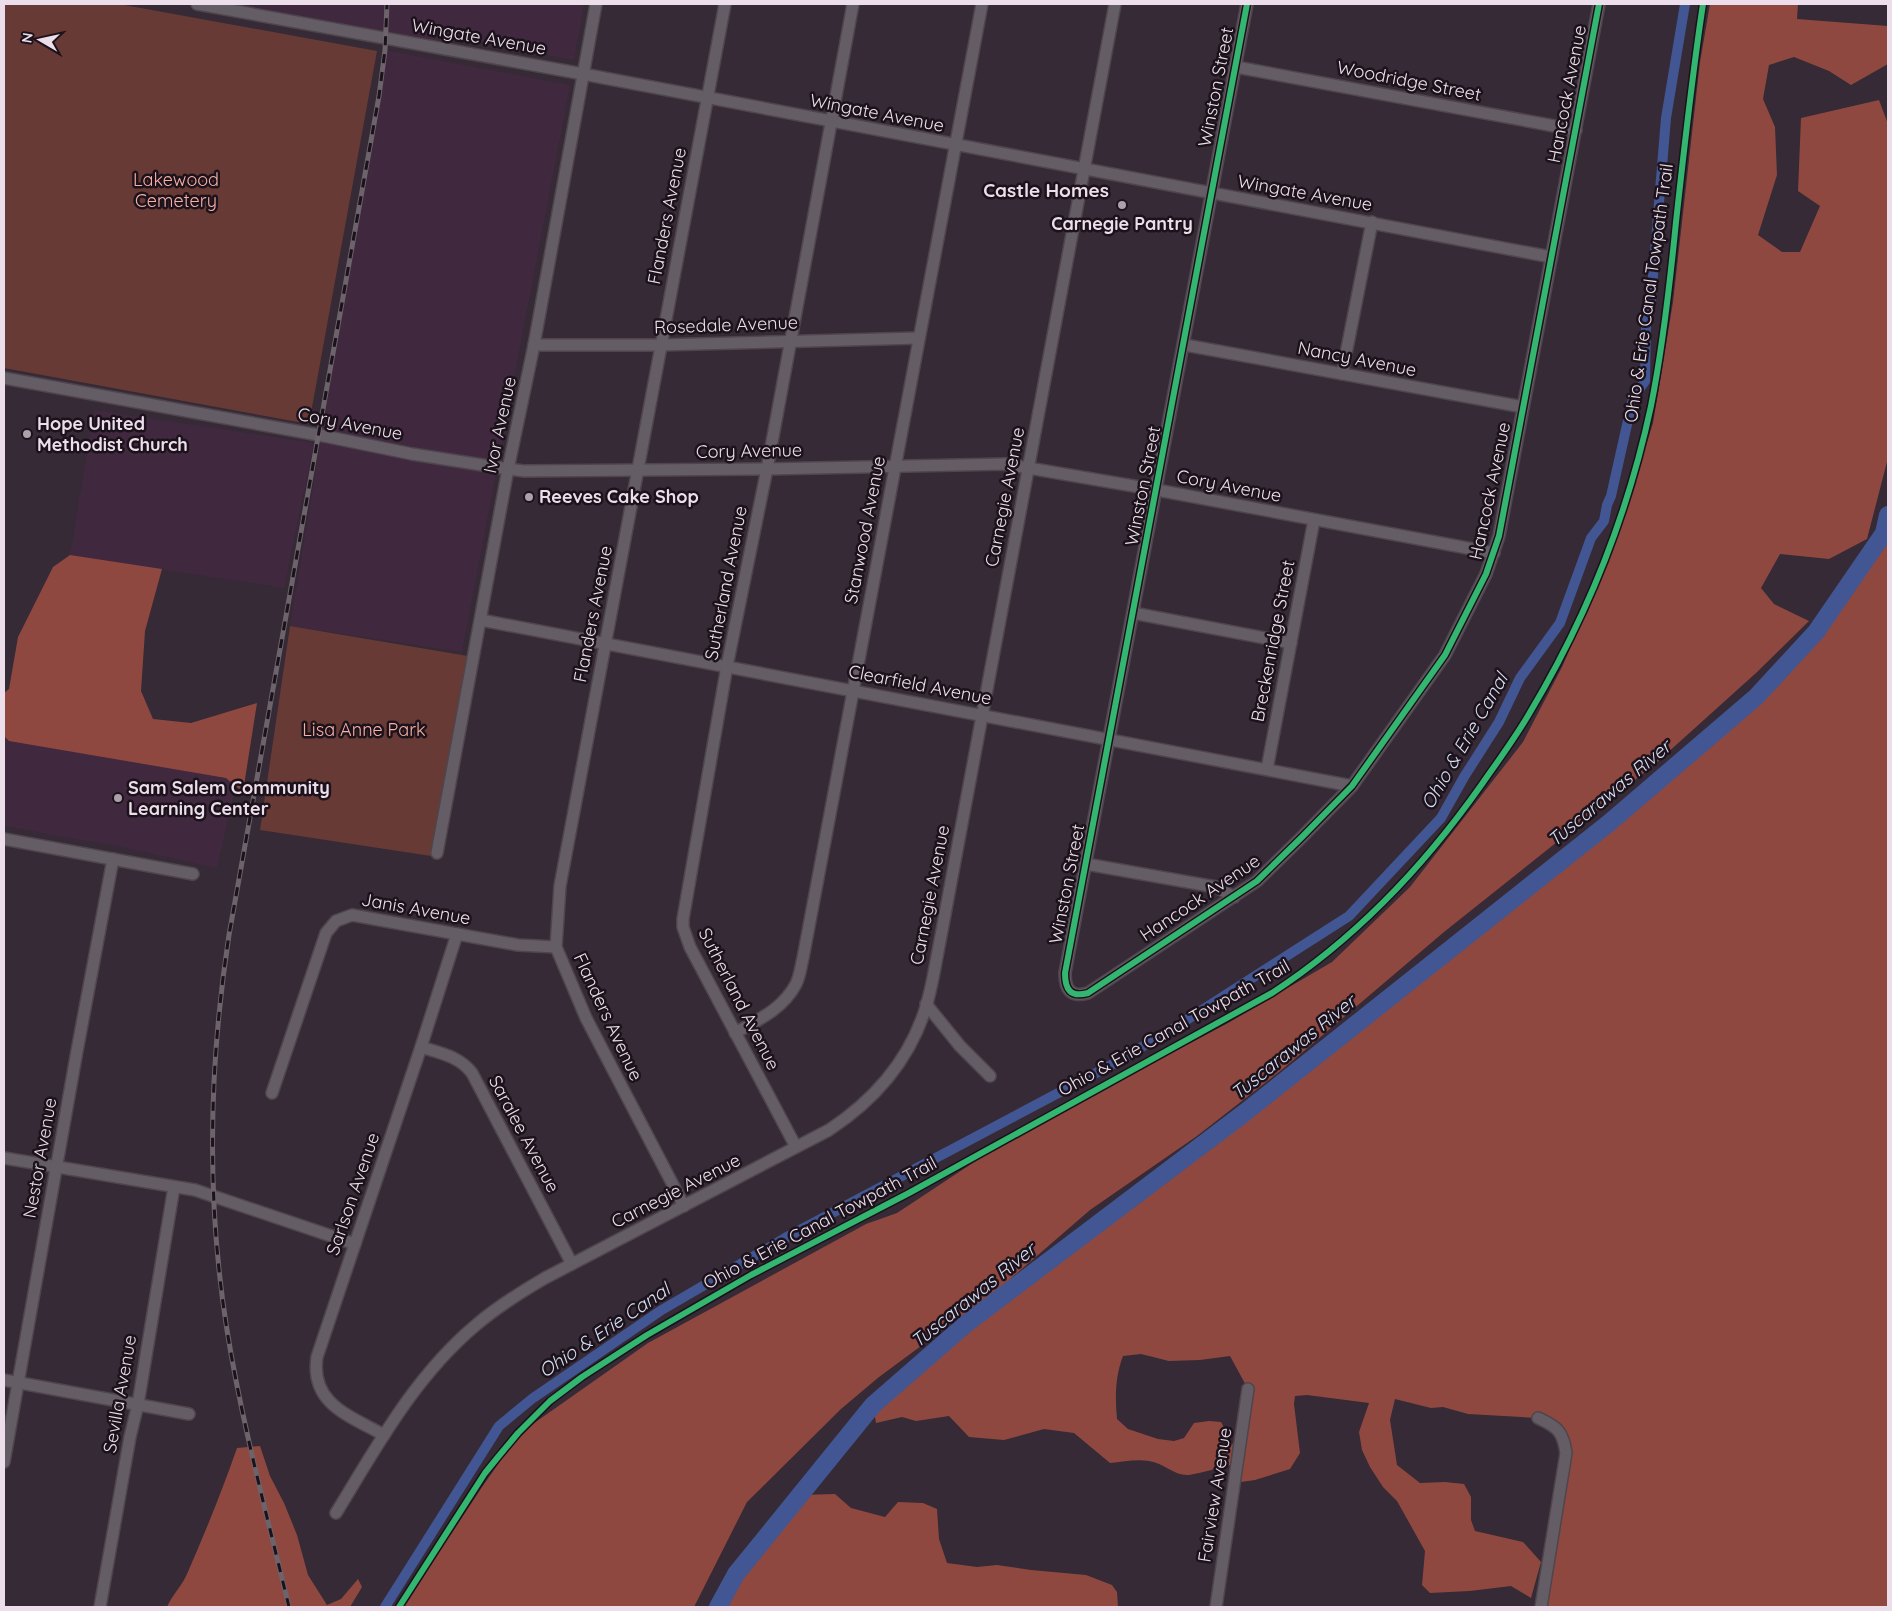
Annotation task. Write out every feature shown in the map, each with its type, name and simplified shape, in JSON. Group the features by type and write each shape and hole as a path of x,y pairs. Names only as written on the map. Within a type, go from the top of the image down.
{"street":[{"name":"Wingate Avenue","path":"197,4 583,74 1551,257"},
{"name":"Ivor Avenue","path":"437,853 482,620 508,469 534,345 596,4"},
{"name":"Flanders Avenue","path":"684,1206 586,1018 556,947 560,886 725,4"},
{"name":"Sutherland Avenue","path":"796,1147 690,947 683,927 727,666 767,469 853,4"},
{"name":"Stanwood Avenue","path":"735,1033 773,1011 791,992 798,978 982,4"},
{"name":"Carnegie Avenue","path":"336,1513 405,1402 430,1370 468,1331 511,1298 572,1264 829,1130 846,1119 872,1097 907,1051 926,1004 1115,4"},
{"name":"Winston Street","path":"1065,973 1248,4"},
{"path":"1587,4 1599,5"},
{"name":"Hancock Avenue","path":"1065,973 1066,985 1070,991 1077,995 1088,993 1266,874 1352,786 1446,655 1486,574 1494,553 1599,5"},
{"name":"Woodridge Street","path":"1236,67 1576,130"},
{"path":"1342,374 1372,222"},
{"name":"Rosedale Avenue","path":"534,345 660,345 919,338"},
{"name":"Nancy Avenue","path":"1184,344 1523,408"},
{"name":"Cory Avenue","path":"4,378 324,436 412,454 524,471 767,469 1005,464 1157,490 1494,553"},
{"name":"Breckenridge Street","path":"1267,770 1314,520"},
{"path":"1133,613 1291,643"},
{"name":"Clearfield Avenue","path":"482,620 1352,786"},
{"path":"4,838 193,874"},
{"name":"Nestor Avenue","path":"4,1462 56,1168 114,859"},
{"path":"1086,864 1216,887 1234,896"},
{"name":"Janis Avenue","path":"272,1093 326,933 336,921 352,915 518,945 556,947"},
{"name":"Sarlson Avenue","path":"384,1435 330,1403 320,1390 316,1374 316,1357 421,1047 457,934"},
{"path":"926,1004 960,1046 990,1076"},
{"name":"Saralee Avenue","path":"421,1047 451,1056 461,1062 472,1073 572,1264"},
{"path":"4,1158 196,1190 355,1244"},
{"name":"Sevilla Avenue","path":"100,1607 130,1438 138,1404 174,1187"},
{"path":"4,1380 189,1414"},
{"name":"Fairview Avenue","path":"1216,1607 1248,1389"},
{"path":"1538,1418 1560,1432 1566,1453 1542,1607"}],"shaded area":[{"path":"198,4 387,4 386,31 390,4 584,4 574,60 475,42 386,38"},
{"path":"1710,4 1798,4 1797,19 1888,26 1888,64 1851,85 1829,71 1794,57 1769,65 1763,99 1775,127 1777,175 1758,235 1782,252 1800,252 1820,206 1798,191 1801,118 1879,100 1888,124 1888,458 1867,539 1829,559 1780,554 1761,588 1774,604 1809,621 1756,673 1655,764 1444,932 1284,1068 1197,1136 1090,1210 1001,1287 879,1377 841,1409 747,1502 694,1607 403,1607 520,1433 648,1343 866,1224 897,1213 1009,1139 1228,1023 1332,962 1410,887 1523,742 1562,667 1613,550 1653,423 1673,302 1700,62"},
{"path":"385,50 570,85 462,652 290,626"},
{"path":"94,410 314,443 284,588 70,555"},
{"path":"1888,515 1888,1607 1542,1607 1564,1443 1538,1418 1468,1414 1443,1407 1431,1408 1395,1399 1390,1420 1397,1465 1420,1483 1445,1482 1464,1484 1471,1497 1471,1520 1475,1531 1523,1542 1541,1562 1531,1598 1511,1586 1430,1593 1422,1585 1425,1551 1397,1501 1383,1487 1362,1450 1359,1432 1369,1403 1307,1395 1295,1396 1294,1404 1300,1453 1290,1469 1255,1480 1234,1483 1248,1389 1230,1356 1200,1360 1169,1361 1141,1354 1123,1356 1120,1364 1116,1388 1117,1419 1128,1429 1158,1439 1174,1441 1184,1438 1194,1423 1221,1422 1233,1445 1230,1465 1189,1475 1179,1474 1149,1461 1134,1460 1110,1463 1074,1433 1044,1429 1004,1440 969,1437 949,1416 916,1421 902,1417 876,1423 873,1405 1609,823 1756,697 1816,632 1884,533"},
{"path":"70,555 162,569 145,631 141,691 153,719 191,723 257,703 243,792 226,778 9,741 4,736 4,693 9,689 18,637 53,567"},
{"name":"Sam Salem Community Learning Center","path":"4,727 239,770 217,868 126,848 4,826"},
{"path":"260,1446 270,1476 297,1535 308,1575 327,1605 341,1599 358,1579 362,1587 350,1607 167,1607 187,1574 237,1448"},
{"path":"835,1494 851,1508 885,1517 898,1502 923,1503 937,1509 939,1539 947,1563 977,1567 997,1565 1086,1575 1112,1585 1117,1592 1118,1607 718,1607 736,1574 800,1495"}],"green space":[{"name":"Lakewood Cemetery","path":"4,4 119,4 377,51 309,424 4,368"},
{"name":"Lisa Anne Park","path":"290,626 468,656 431,856 260,830"}],"waterway":[{"name":"Ohio & Erie Canal","path":"385,1607 499,1426 533,1398 660,1311 785,1238 1113,1064 1174,1028 1349,916 1441,818 1464,777 1499,722 1520,678 1560,623 1591,538 1604,521 1633,398 1645,381 1646,326 1651,300 1666,118 1685,4"},
{"name":"Tuscarawas River","path":"718,1607 736,1574 873,1405 967,1323 1243,1114 1609,823 1756,697 1816,632 1884,533 1888,515"}],"railway":[{"path":"289,1607 247,1435 233,1365 220,1281 213,1182 214,1083 217,1033 229,935 379,96 385,50 387,4"}],"cycle path":[{"path":"1247,4 1065,973 1068,988 1077,994 1088,993 1257,881 1352,786 1445,655 1486,574 1499,536 1599,4"},
{"name":"Ohio & Erie Canal Towpath Trail","path":"399,1607 485,1473 518,1433 550,1401 582,1377 647,1335 751,1275 909,1193 1272,993 1303,972 1360,924 1387,899 1437,843 1482,784 1524,723 1550,678 1587,603 1603,565 1630,486 1651,406 1663,337 1688,113 1703,4"}],"place":[{"name":"Carnegie Pantry","path":"1122,205"},
{"name":"Hope United Methodist Church","path":"27,434"},
{"name":"Reeves Cake Shop","path":"529,497"},
{"name":"Sam Salem Community Learning Center","path":"118,798"}],"district":[{"name":"Castle Homes","path":"1046,190"}]}
